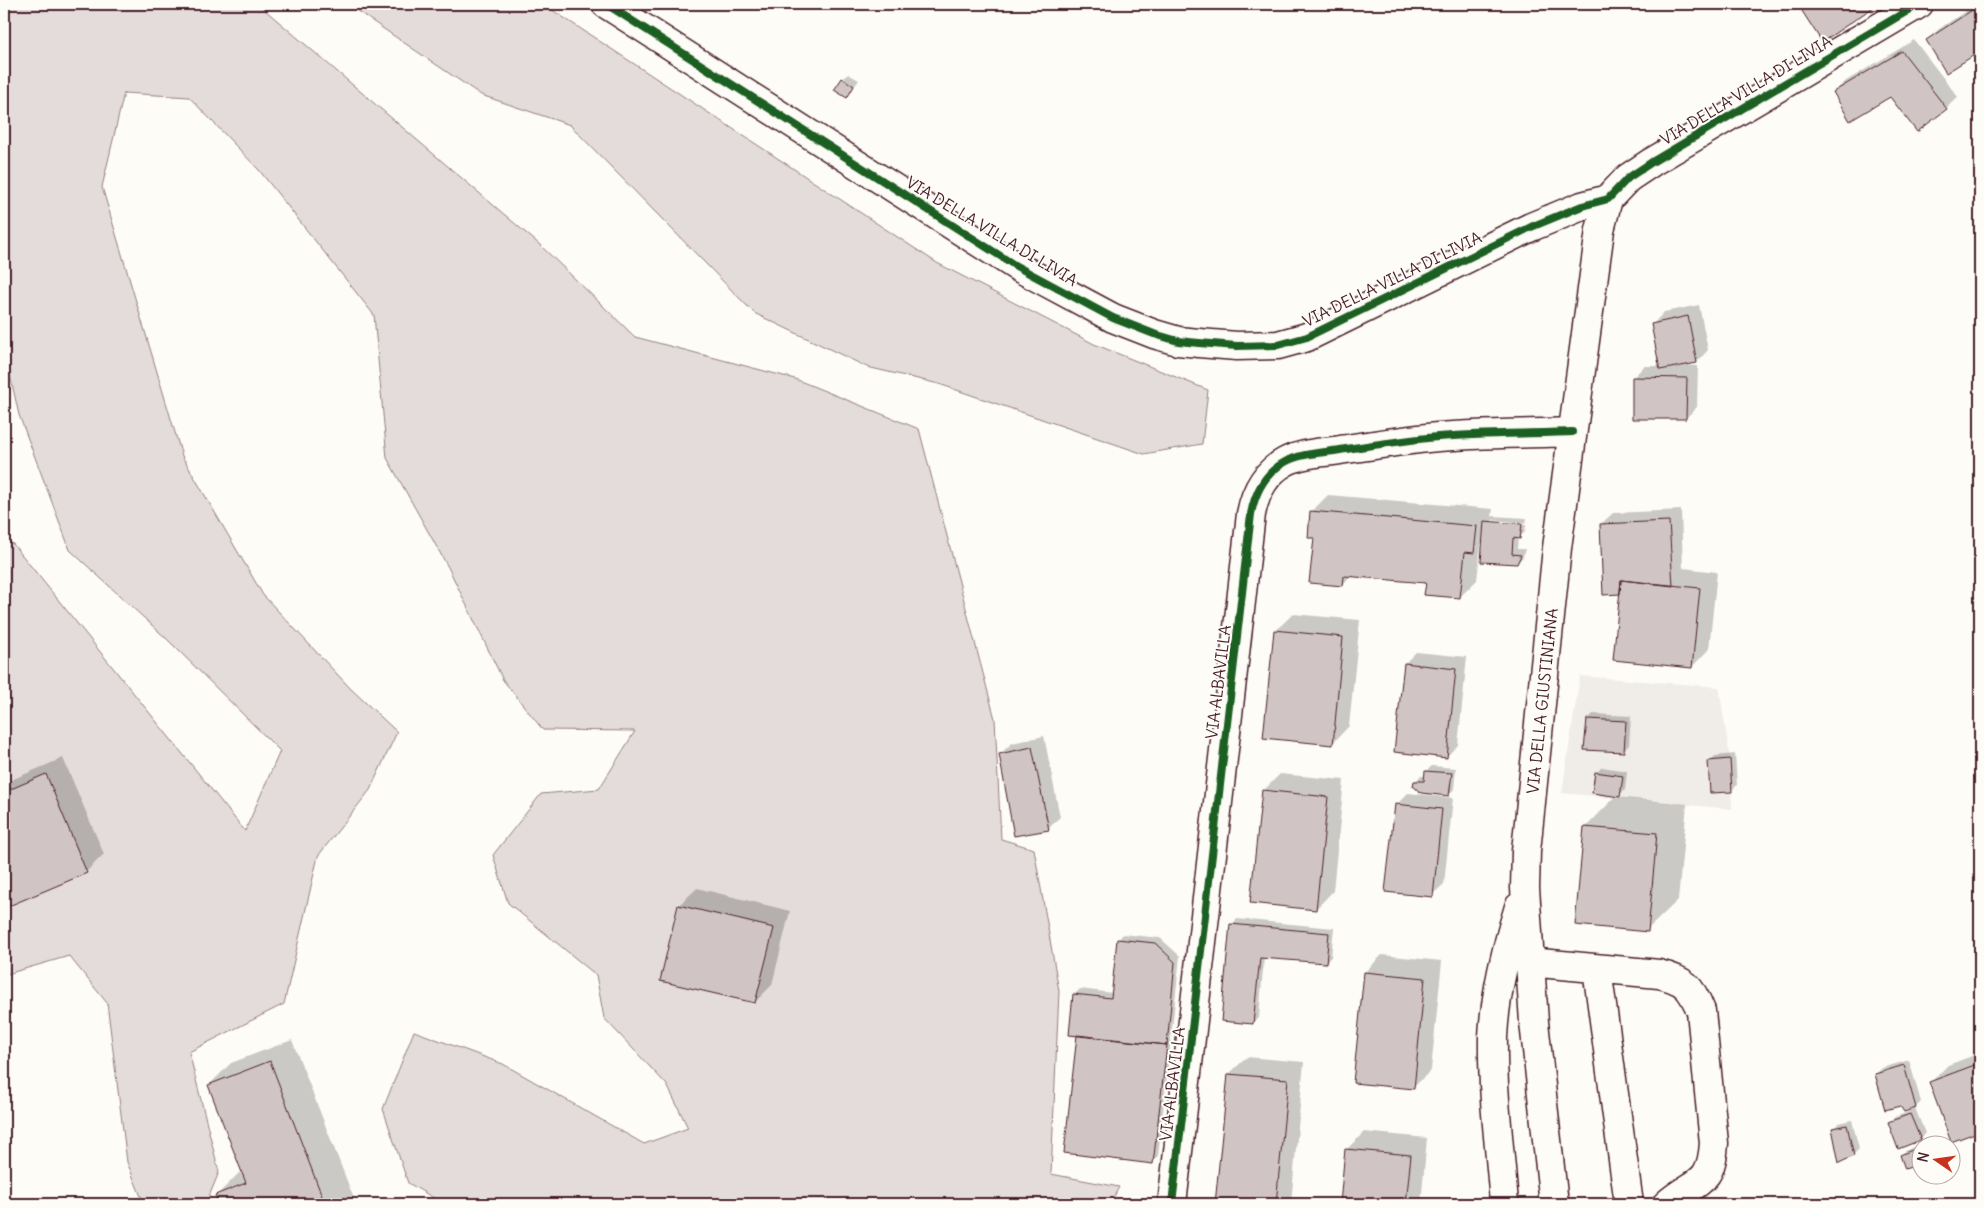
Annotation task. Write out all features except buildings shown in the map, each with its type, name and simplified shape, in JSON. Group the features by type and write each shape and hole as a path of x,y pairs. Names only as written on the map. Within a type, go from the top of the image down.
{"street":[{"name":"VIA DELLA VILLA DI LIVIA","path":"606,4 1016,266 1113,318 1154,334 1178,341 1237,346 1278,345 1307,336 1531,227 1582,206 1608,199 1628,178 1652,162 1919,4"},
{"name":"VIA DELLA GIUSTINIANA","path":"1554,1204 1529,962 1525,888 1526,851 1557,548 1600,230 1608,199"},
{"name":"VIA ALBAVILLA","path":"1172,1204 1251,514 1253,503 1265,478 1274,469 1296,457 1388,442 1438,437 1572,432"},
{"path":"1504,1204 1495,1086 1494,1036 1502,975 1511,933 1525,888"},
{"path":"1529,962 1659,974 1675,978 1688,985 1695,996 1700,1011 1714,1142 1713,1158 1711,1168 1706,1176 1694,1187 1667,1204"},
{"path":"1597,969 1629,1204"}],"shaded area":[{"path":"4,4 258,4 540,245 635,337 795,379 919,429 995,719 1001,839 1034,849 1059,991 1051,1174 1119,1187 1110,1204 444,1204 408,1183 383,1109 414,1031 503,1064 644,1144 688,1128 667,1085 604,1018 596,975 508,903 493,855 541,794 599,789 635,731 543,730 503,680 448,567 387,458 374,315 259,170 189,97 124,93 102,187 182,456 263,595 351,689 397,732 370,790 318,856 284,1004 189,1052 219,1172 208,1199 210,1204 144,1204 127,1162 107,1003 69,956 7,974 4,977 4,539 13,544 245,831 280,751 168,640 70,550 19,415 4,348"},
{"path":"347,4 543,4 937,263 1094,344 1208,390 1202,444 1144,454 939,384 867,367 754,313 570,125 481,95"},
{"path":"1580,676 1719,687 1730,759 1732,809 1562,793"}],"cycle path":[{"path":"606,4 1016,266 1113,318 1154,334 1178,341 1237,346 1278,345 1307,337 1531,227 1582,206 1608,199 1628,178 1652,162 1919,4"},
{"path":"1172,1204 1251,514 1258,491 1278,467 1291,459 1305,455 1438,437 1572,432"}]}
